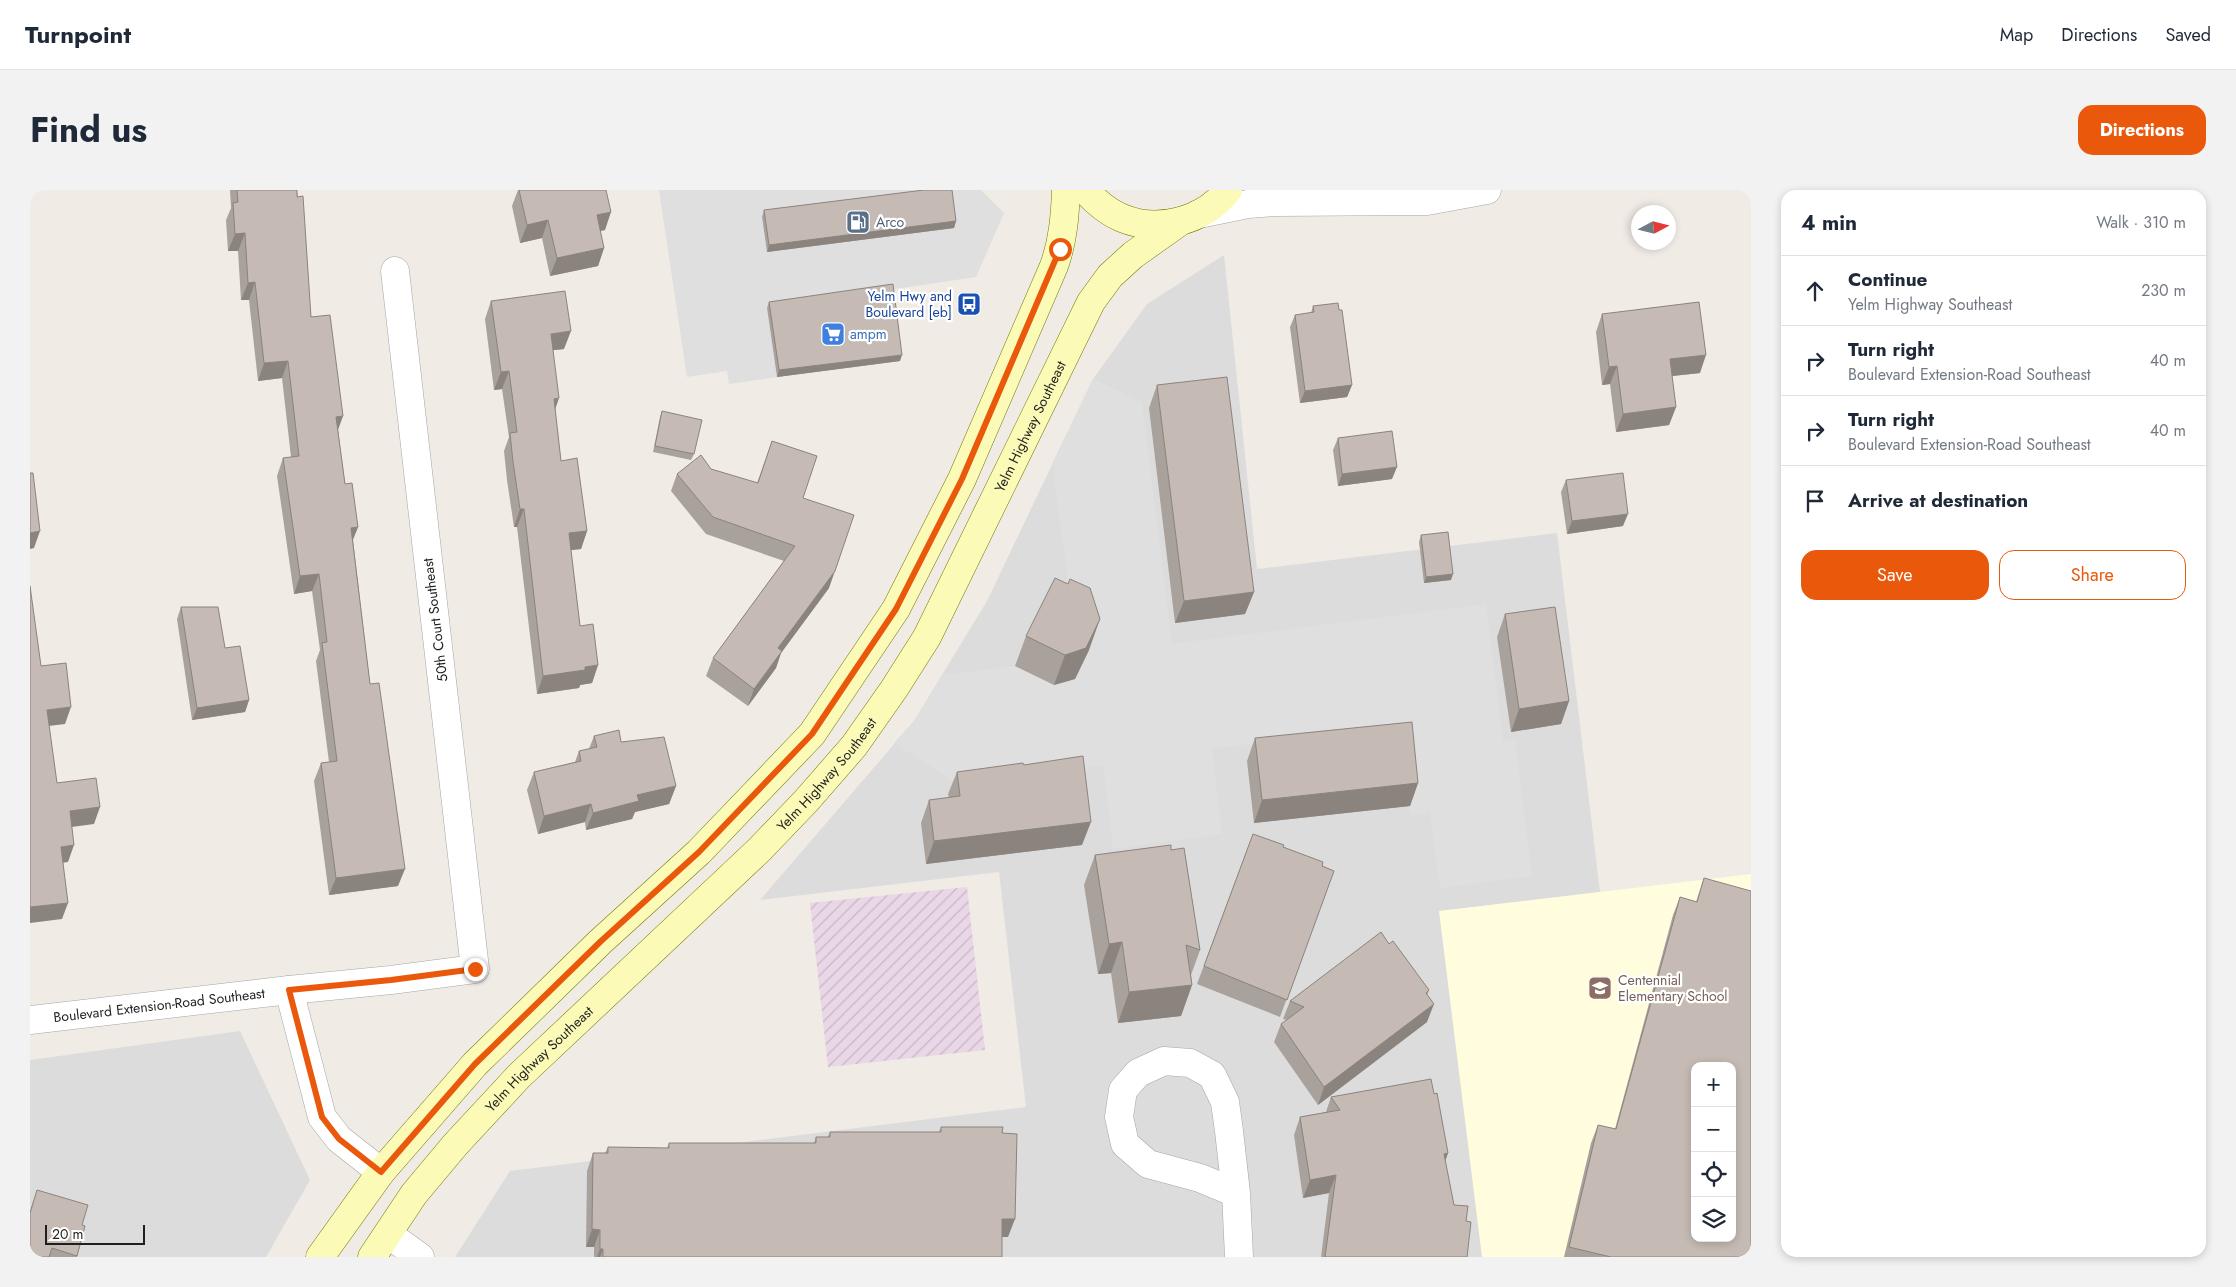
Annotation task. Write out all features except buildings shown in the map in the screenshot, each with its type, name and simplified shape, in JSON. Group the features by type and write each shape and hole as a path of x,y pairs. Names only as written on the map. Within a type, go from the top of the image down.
{"main road":[{"path":"320,1257 381,1172 475,1064 600,942 699,852 812,734 896,609 962,479 1054,266 1060,249 1065,222 1066,190"},
{"path":"1084,190 1099,205 1122,218 1148,224 1190,218"},
{"name":"Yelm Highway Southeast","path":"372,1257 414,1194 519,1076 759,850 806,801 854,746 927,636 1091,302 1110,276 1133,255 1221,198 1228,190"}],"street":[{"path":"1190,218 1248,204 1276,202 1427,201 1487,190"},
{"name":"50th Court Southeast","path":"395,271 475,969"},
{"name":"Boulevard Extension-Road Southeast","path":"30,1020 475,969"},
{"path":"289,990 322,1117 339,1139 381,1172"},
{"path":"1236,1193 1200,1178 1148,1164 1125,1144 1119,1117 1123,1090 1138,1073 1164,1061 1190,1063 1212,1075 1224,1102 1236,1193 1239,1257"},
{"path":"388,1234 420,1257"}],"shaded area":[{"path":"659,190 981,190 1004,213 976,277 767,308 777,377 729,384 727,371 687,377","holes":["762,217 954,227 767,252"]},
{"path":"1224,255 1257,569 1557,533 1600,892 1441,911 1483,1257 455,1257 510,1171 1026,1107 999,872 760,900 914,721 987,601 1093,379 1147,304"},
{"path":"1093,379 1142,402 1172,644 1486,604 1503,741 1515,740 1532,876 1440,888 1430,812 1411,815 1399,725 1212,749 1222,834 1113,849 1103,765 956,783 894,743 914,721 943,675 1015,666 1054,685 1073,616 1052,464"},
{"name":"Centennial Elementary School","path":"1751,874 1751,1257 1482,1257 1439,911"},
{"path":"967,887 985,1050 828,1067 810,903"},
{"path":"240,1031 310,1180 266,1257 30,1257 30,1060"}],"place":[{"name":"Arco","path":"858,222"},
{"name":"Yelm Hwy and Boulevard [eb]","path":"969,304"},
{"name":"ampm","path":"833,334"},
{"name":"Centennial Elementary School","path":"1600,988"}],"route":[{"path":"475,969 391,980 289,990 322,1117 339,1139 381,1172 475,1064 600,942 699,852 812,734 896,609 962,479 1060,249"}]}
